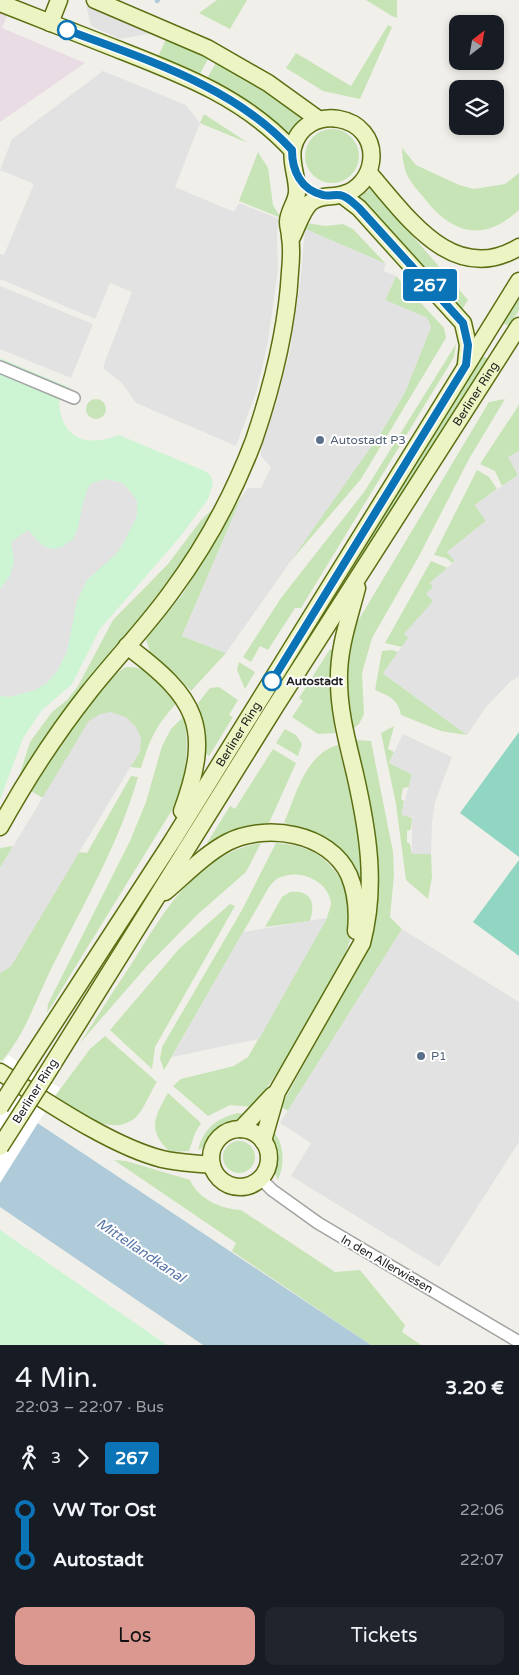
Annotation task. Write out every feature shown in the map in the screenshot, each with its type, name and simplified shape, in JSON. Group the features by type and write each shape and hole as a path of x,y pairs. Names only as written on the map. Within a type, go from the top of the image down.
{"main road":[{"path":"50,23 59,0"},
{"path":"95,0 207,48 268,83 318,119"},
{"path":"5,5 176,72 208,88 273,128 292,150"},
{"path":"0,827 49,747 88,694 174,589 229,498 248,456 268,393 279,347 290,274 291,238 288,220 297,196 292,150 297,137 306,126 318,119 334,117 350,121 363,132 371,148 372,160 368,173 358,187 342,195 324,196 310,203 291,238"},
{"path":"368,173 427,238 444,250 466,258 480,259 495,258 519,247"},
{"path":"296,176 308,189 324,196"},
{"path":"342,195 359,208 463,323 468,345 466,365"},
{"name":"Berliner Ring","path":"0,1107 171,843 519,282"},
{"name":"Berliner Ring","path":"0,1147 152,903 519,326"},
{"path":"242,1129 277,1092 362,943 370,898 371,873 365,819 346,737 339,682 340,653 362,572"},
{"path":"127,646 158,668 178,689 194,721 198,743 197,761 189,792 171,843"},
{"path":"152,903 202,860 228,842 272,832 307,839 324,849 348,873 356,896 358,914 354,940 342,979"},
{"path":"0,1072 54,1106 129,1148 163,1159 212,1165"},
{"path":"263,1141 252,1132 242,1129 230,1131 218,1139 212,1149 212,1165 220,1178 234,1186 247,1186 260,1178 268,1159 263,1141 277,1092"}],"street":[{"path":"0,367 74,398"},
{"name":"In den Allerwiesen","path":"260,1178 272,1190 318,1223 519,1342"}],"shaded area":[{"path":"0,0 13,0 2,28 85,63 0,122"},
{"path":"86,5 153,33 120,39 91,26"},
{"path":"103,71 186,105 200,123 175,187 234,212 239,203 279,219 277,231 278,270 268,341 257,390 236,446 136,403 121,382 104,369 104,364 132,292 110,283 95,319 0,279 0,254 4,255 34,184 0,170 12,139"},
{"name":"Autostadt P3","path":"305,229 386,264 383,271 396,276 385,300 427,318 431,327 405,392 382,431 226,653 182,636 243,494 248,488 261,488 271,467 261,456 261,448 277,400 290,351 301,276"},
{"path":"0,286 93,324 71,378 0,349"},
{"path":"519,451 519,676 510,682 486,707 467,735 383,673 408,638 404,634 433,601 426,594 433,587 430,583 455,561 447,552 486,521 475,505 518,475 508,457"},
{"path":"106,479 123,483 137,500 137,516 117,553 87,580 77,601 67,652 56,673 47,683 35,690 9,697 0,696 0,589 10,576 14,561 11,542 28,530 43,546 53,549 62,547 73,539 78,528 88,488 92,483"},
{"path":"111,712 126,717 136,727 141,738 140,751 11,966 0,973 0,868 89,721 100,714"},
{"path":"403,734 452,757 435,802 431,854 412,854 412,817 401,815 412,774 389,763"},
{"path":"327,918 259,1039 172,1057 243,932"},
{"name":"P1","path":"402,929 519,1002 519,1142 439,1267 291,1176 311,1143 280,1123"}],"green space":[{"path":"217,0 247,0 230,29 199,13"},
{"path":"366,0 397,0 397,18 392,16"},
{"path":"388,25 392,27 360,99 323,91 286,68 296,53 351,86"},
{"path":"166,39 209,57 199,76 157,59"},
{"path":"217,61 271,94 301,118 288,133 206,80"},
{"path":"204,114 248,143 200,123"},
{"path":"332,129 342,131 351,137 357,146 359,156 357,166 351,175 342,181 332,183 322,181 313,175 307,166 305,156 307,146 313,137 322,131"},
{"path":"402,148 416,165 459,185 474,189 505,184 519,173 519,210 493,227 469,230 458,227 436,211 411,181 405,171"},
{"path":"258,152 268,168 273,205 281,218 239,201"},
{"path":"371,188 468,300 461,311 360,197"},
{"path":"306,223 326,226 343,224 353,229 386,264 305,229"},
{"path":"396,276 444,328 446,338 361,479 289,563 382,431 405,392 431,327 427,318 385,300"},
{"path":"519,297 519,310 509,326 503,323"},
{"path":"456,344 454,357 301,608 295,608 268,650 260,646 251,662 243,657 281,598 364,492"},
{"path":"483,356 488,359 329,610 327,608"},
{"path":"0,358 71,388 59,401 65,424 70,432 77,437 96,441 119,435 207,472 211,476 213,483 208,499 180,537 100,629 72,684 41,711 23,738 0,800"},
{"path":"96,399 103,402 106,409 103,416 96,419 89,416 86,409 89,402"},
{"path":"505,399 469,459 419,556 372,638 362,673 364,714 359,724 353,729 347,703 345,672 355,626 489,402"},
{"path":"519,405 519,451 509,458 518,475 502,486 495,471 480,464"},
{"path":"477,470 489,477 497,489 475,505 486,521 447,552 455,561 452,563 446,558 434,555"},
{"path":"243,494 182,636 226,653 191,691 177,676 151,656 146,639 182,595"},
{"path":"214,508 190,550 165,586 81,691 17,783 30,742 52,712 67,700 78,686 113,620 168,564 202,519"},
{"path":"431,561 448,568 430,583 434,587 434,601 405,634 409,638 402,647 385,643"},
{"path":"330,649 333,651 330,677 335,733 318,734 292,717 303,701 299,698"},
{"path":"392,650 398,652 384,674 467,735 441,731 401,715 398,705 389,696 375,690 382,651"},
{"path":"239,662 255,672 245,689 237,670"},
{"path":"126,667 150,673 162,683 177,703 154,733 141,768 130,767 140,751 89,721 43,798 31,791 104,687 116,674"},
{"path":"219,687 238,700 229,715 233,717 209,756 205,753 206,734 198,703 210,688"},
{"path":"184,716 187,741 186,764 181,787 172,810 47,1013 48,1004 130,841 146,802 162,746 171,729"},
{"path":"394,726 388,749 394,752 389,763 412,774 409,787 403,788 401,799 404,801 402,814 412,818 411,829 407,831 407,842 410,844 412,854 431,854 432,877 428,899 406,880 396,804 381,733"},
{"path":"285,729 296,735 302,744 298,756 276,743"},
{"path":"519,732 519,857 460,813"},
{"path":"356,740 371,741 393,852 394,875 390,917 402,929 288,1111 281,1106 369,946 375,919 378,893 376,843"},
{"path":"338,745 359,834 362,871 361,889 346,863 332,845 313,832 284,823 303,777 310,766 317,757"},
{"path":"273,749 296,763 269,823 239,831 211,845 207,843 230,806 235,809"},
{"path":"131,776 138,777 111,850 18,1039 2,1061 0,1060 0,973 11,966 79,852 87,853"},
{"path":"261,843 246,872 198,914 147,966 80,1043 158,922 186,886 201,871 219,858 239,849"},
{"path":"276,843 311,851 331,866 346,890 352,909 353,921 350,940 329,989 297,1043 254,1107 230,1105 208,1116 173,1086 181,1079 234,1066 248,1057 327,918 331,906 328,894 324,888 312,878 296,874 274,881 164,1070 160,1059 162,1047 242,910"},
{"path":"13,846 0,868 0,848"},
{"path":"519,860 519,956 473,922"},
{"path":"290,892 303,893 310,899 312,914 310,921 265,927 282,897"},
{"path":"230,904 235,906 155,1047 152,1069 110,1030 179,949"},
{"path":"105,1036 157,1082 138,1115 125,1124 104,1124 94,1120 55,1096 90,1049"},
{"path":"168,1093 201,1123 195,1133 189,1151 170,1152 158,1137 155,1124 156,1117"},
{"path":"237,1113 249,1114 218,1131 205,1146 198,1150 207,1130 223,1118"},
{"path":"270,1127 281,1145 283,1159 278,1180 272,1167"},
{"path":"239,1141 250,1146 255,1157 250,1168 239,1173 228,1168 223,1157 228,1146"},
{"path":"114,1160 126,1161 190,1180 204,1198 226,1208 241,1210 335,1272 360,1270 405,1325 402,1332 421,1345 371,1345 232,1251 236,1243"},
{"path":"0,1230 167,1345 0,1345"}],"water":[{"name":"Mittellandkanal","path":"0,1099 371,1345 203,1345 0,1207"}],"pier":[{"path":"8,1055 60,1088 0,1183 0,1067"}],"bus line":[{"name":"267","path":"67,30 176,72 208,88 273,128 292,150 292,163 296,176 308,189 324,196 342,195 359,208 456,313 463,323 468,345 466,365 272,681"}],"place":[{"name":"Autostadt P3","path":"320,440"},
{"name":"Autostadt","path":"272,681"},
{"name":"P1","path":"421,1056"}]}
